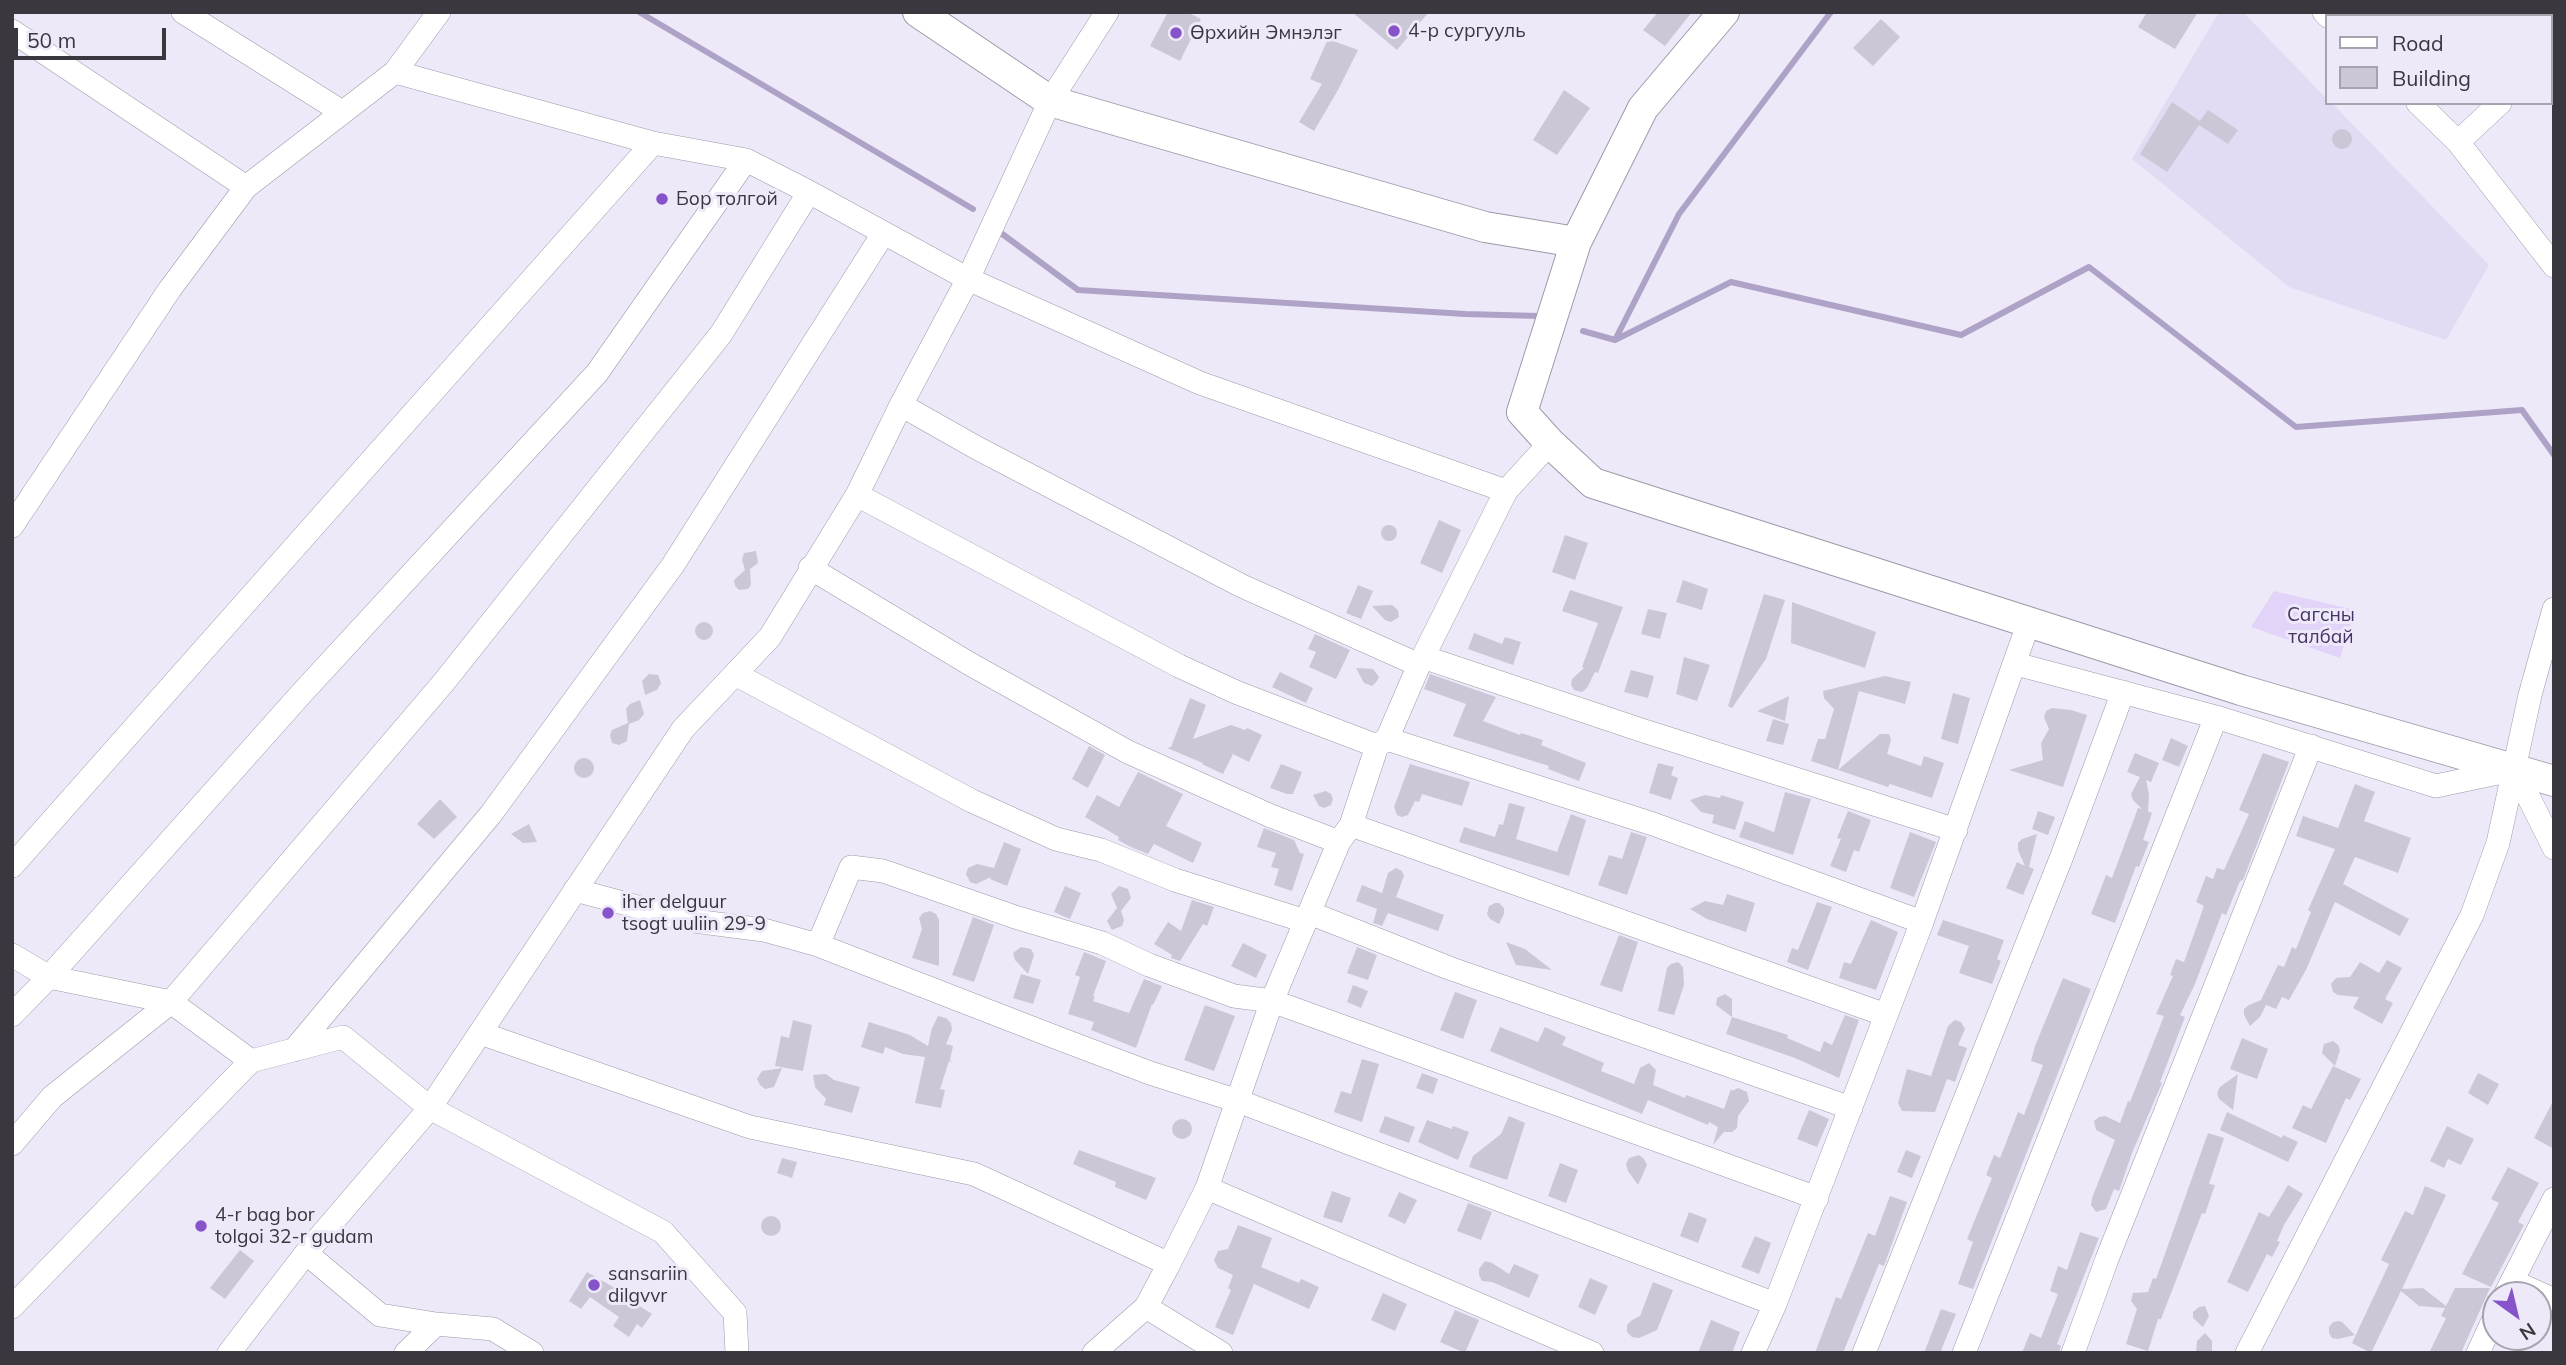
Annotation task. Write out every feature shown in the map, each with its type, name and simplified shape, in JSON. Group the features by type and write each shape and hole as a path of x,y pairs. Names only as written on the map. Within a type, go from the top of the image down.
{"street":[{"path":"183,12 342,112"},
{"path":"12,526 170,289 246,187 395,72 439,12"},
{"path":"918,12 1050,101 1485,227 1576,243"},
{"path":"229,1353 306,1253 430,1108 683,729 769,637 857,495 901,404 968,279 1050,101 1107,12"},
{"path":"1724,12 1643,108 1576,243 1522,412 1550,443 1594,483 2241,690 2554,781"},
{"path":"12,31 246,187"},
{"path":"395,72 653,143 746,160 968,279 1200,383 1506,491"},
{"path":"2420,105 2458,142 2554,266"},
{"path":"2458,142 2498,105"},
{"path":"12,866 653,143"},
{"path":"12,1015 301,694 597,373 746,160"},
{"path":"12,1144 52,1097 171,1002 444,682 722,334 809,192"},
{"path":"294,1050 491,814 665,576 883,234"},
{"path":"901,404 977,448 1242,586 1421,661 1956,830"},
{"path":"1094,1353 1146,1307 1169,1264 1207,1188 1272,1001 1382,742 1506,491 1550,443"},
{"path":"857,495 1179,666 1238,693 1382,742 1653,824 1922,922"},
{"path":"810,568 958,657 1128,752 1271,816 1345,834 1886,1015"},
{"path":"2247,1353 2472,915 2498,843 2530,695 2554,609"},
{"path":"1753,1353 1775,1304 1922,922 2029,622"},
{"path":"2016,664 2216,717 2436,786 2515,770"},
{"path":"735,674 972,801 1056,839 1101,850 1175,880 1308,917 1851,1108"},
{"path":"1864,1353 2062,856 2123,692"},
{"path":"1964,1353 2216,717"},
{"path":"2073,1353 2107,1259 2311,746"},
{"path":"2515,770 2554,848"},
{"path":"818,945 851,867 883,871 1015,917 1102,943 1149,965 1234,996 1272,1001 1816,1198"},
{"path":"575,890 686,920 764,930 818,945 1126,1064 1238,1101 1775,1304"},
{"path":"12,955 49,977 171,1002 251,1061"},
{"path":"480,1032 750,1128 974,1174 1169,1264"},
{"path":"12,1307 251,1061 343,1037 430,1108 663,1232 736,1312 737,1353"},
{"path":"1207,1188 1592,1353"},
{"path":"2512,1281 2554,1199"},
{"path":"306,1253 380,1315 493,1329 532,1353"},
{"path":"1146,1307 1221,1353"},
{"path":"406,1353 436,1324"}],"shaded area":[{"path":"2219,12 2243,12 2324,96 2324,105 2334,105 2489,265 2446,340 2289,287 2132,159"}],"green space":[{"name":"Сагсны талбай","path":"2274,591 2355,610 2340,658 2251,627"}],"building":[{"name":"Өрхийн Эмнэлэг","path":"1168,12 1187,12 1201,19 1180,61 1150,46"},
{"name":"4-р сургууль","path":"1352,12 1429,12 1397,50"},
{"path":"1658,12 1692,12 1665,46 1643,30"},
{"path":"2147,12 2198,12 2175,49 2138,27"},
{"path":"1881,19 1900,37 1873,66 1853,48"},
{"path":"1328,39 1358,50 1314,131 1299,122 1322,84 1310,79"},
{"path":"1564,90 1590,108 1557,155 1533,140"},
{"path":"2172,102 2200,121 2208,110 2238,130 2228,144 2199,125 2167,172 2140,154"},
{"path":"2342,129 2349,132 2352,139 2349,146 2342,149 2335,146 2332,139 2335,132"},
{"path":"1439,520 1461,530 1442,573 1420,563"},
{"path":"1386,525 1392,525 1397,533 1395,539 1386,541 1381,536 1381,530"},
{"path":"1565,535 1588,543 1575,580 1552,572"},
{"path":"756,551 758,563 750,569 751,585 748,589 739,590 734,580 745,570 742,560 744,553"},
{"path":"1683,580 1708,589 1702,610 1676,602"},
{"path":"1358,585 1373,591 1361,619 1346,613"},
{"path":"1570,590 1623,607 1598,673 1595,672 1582,692 1574,690 1572,679 1584,668 1582,667 1598,623 1562,611"},
{"path":"1764,594 1785,600 1766,659 1732,708 1728,706"},
{"path":"1792,602 1876,632 1865,668 1791,643"},
{"path":"1392,605 1398,610 1399,617 1391,622 1385,620 1372,606"},
{"path":"1648,609 1667,613 1660,639 1641,634"},
{"path":"704,622 710,625 713,631 710,637 704,640 698,637 695,631 698,625"},
{"path":"1474,633 1502,644 1505,637 1521,642 1513,665 1468,649"},
{"path":"1315,634 1350,650 1336,679 1309,667 1316,652 1308,649"},
{"path":"1684,657 1710,665 1697,701 1676,694"},
{"path":"1356,668 1373,669 1379,677 1377,681 1372,686 1364,683"},
{"path":"1631,670 1654,676 1648,698 1624,692"},
{"path":"1280,672 1313,688 1306,703 1272,687"},
{"path":"649,674 658,675 661,683 657,690 645,695 642,681"},
{"path":"1430,674 1496,697 1483,721 1520,735 1521,733 1543,740 1541,745 1586,763 1579,781 1548,769 1549,766 1453,736 1466,704 1424,689"},
{"path":"1885,676 1911,682 1905,704 1859,691 1838,770 1811,761 1818,739 1825,739 1834,709 1824,698 1823,691"},
{"path":"1953,693 1970,698 1958,744 1941,739"},
{"path":"1789,696 1785,721 1757,711"},
{"path":"1190,698 1206,705 1193,739 1231,725 1262,735 1249,762 1233,754 1223,774 1167,748 1171,747"},
{"path":"640,700 644,714 639,720 629,724 627,741 619,745 612,743 612,730 628,723 626,709"},
{"path":"2052,708 2087,715 2063,787 2009,770 2043,760 2041,743 2049,729 2044,717 2046,711"},
{"path":"1773,719 1789,724 1783,745 1766,741"},
{"path":"1880,734 1889,734 1891,740 1887,754 1921,766 1924,756 1944,763 1932,798 1838,770"},
{"path":"2171,738 2188,746 2179,767 2162,760"},
{"path":"1089,746 1105,755 1088,788 1072,779"},
{"path":"2135,753 2159,763 2151,782 2146,780 2148,811 2152,813 2143,840 2149,842 2139,867 2136,866 2115,923 2091,914 2106,875 2112,878 2138,808 2142,809 2131,794 2140,777 2127,772"},
{"path":"2263,753 2289,762 2243,880 2240,881 2226,915 2222,913 2180,1015 2185,1017 2119,1191 2114,1189 2106,1209 2096,1212 2091,1205 2092,1198 2115,1140 2096,1130 2094,1121 2105,1116 2120,1123 2128,1101 2130,1102 2164,1016 2156,1014 2173,976 2170,975 2176,959 2184,962 2204,906 2196,902 2206,876 2213,879 2217,868 2224,870 2249,814 2239,810"},
{"path":"584,758 591,761 594,768 591,775 584,778 577,775 574,768 577,761"},
{"path":"1658,763 1674,767 1671,775 1678,778 1671,800 1649,793"},
{"path":"1281,764 1302,772 1293,794 1270,788"},
{"path":"1410,764 1470,782 1462,806 1422,794 1408,815 1397,815 1394,807"},
{"path":"1138,772 1183,794 1166,826 1202,843 1193,863 1154,844 1148,854 1133,848 1085,817 1097,795 1119,807"},
{"path":"2355,784 2375,792 2364,821 2411,838 2398,873 2355,857 2343,884 2409,919 2400,936 2335,902 2306,970 2289,1000 2282,997 2276,1009 2266,1005 2260,1017 2250,1026 2244,1009 2261,1000 2278,965 2284,967 2292,947 2296,949 2311,912 2308,910 2335,849 2296,836 2303,816 2338,828"},
{"path":"1326,791 1333,799 1331,805 1324,808 1319,806 1313,795"},
{"path":"1785,792 1811,799 1793,855 1739,837 1745,821 1774,832"},
{"path":"1705,795 1720,798 1721,795 1744,802 1735,830 1712,823 1714,815 1701,812 1690,800"},
{"path":"440,799 457,817 434,839 417,824"},
{"path":"1509,803 1525,807 1516,839 1557,852 1571,814 1586,820 1569,876 1459,842 1464,827 1495,837 1499,824 1503,825"},
{"path":"1848,811 1871,820 1859,852 1854,850 1846,872 1830,866"},
{"path":"2038,811 2055,817 2048,835 2032,829"},
{"path":"529,824 537,842 523,843 511,834"},
{"path":"1264,828 1294,840 1300,853 1304,854 1292,891 1274,885 1279,869 1271,867 1276,853 1257,847"},
{"path":"1631,832 1647,837 1627,895 1598,885 1609,855 1622,859"},
{"path":"1910,832 1936,842 1914,897 1890,888"},
{"path":"2037,834 2029,867 2034,869 2023,895 2006,888 2017,862 2025,866 2018,843"},
{"path":"1004,842 1021,849 1007,886 990,879 991,877 976,884 970,882 966,874 968,868 977,864 994,868"},
{"path":"1396,868 1402,871 1404,876 1396,897 1444,915 1438,931 1388,913 1382,926 1373,923 1377,909 1356,901 1362,885 1382,893 1388,873"},
{"path":"1065,886 1081,893 1070,919 1054,912"},
{"path":"1119,886 1128,889 1131,898 1121,911 1124,920 1122,926 1112,930 1107,921 1117,908 1111,894"},
{"path":"1727,894 1755,903 1746,932 1707,919 1690,909 1705,901 1723,905"},
{"path":"1192,900 1214,907 1207,926 1203,924 1180,961 1171,958 1172,955 1154,944 1168,922 1181,931"},
{"path":"1817,902 1832,907 1808,970 1787,962 1792,948 1798,950"},
{"path":"1495,903 1504,908 1499,924 1487,914 1489,906"},
{"path":"930,911 936,914 939,920 939,966 912,958 922,929 919,918"},
{"path":"973,917 994,925 974,982 952,975"},
{"path":"1871,920 1898,932 1876,990 1839,978 1844,962 1851,964"},
{"path":"1943,920 2004,940 1997,959 2001,961 1992,984 1959,973 1969,946 1937,935"},
{"path":"1619,935 1638,942 1622,992 1600,985"},
{"path":"1506,942 1525,949 1552,970 1516,965"},
{"path":"1243,943 1267,955 1256,978 1231,966"},
{"path":"1021,947 1031,949 1034,955 1028,974 1015,960 1013,953"},
{"path":"1357,947 1377,955 1368,980 1347,973"},
{"path":"1084,952 1106,961 1093,1001 1129,1013 1144,979 1162,986 1152,1004 1136,1048 1091,1030 1094,1022 1068,1014 1080,977 1075,975"},
{"path":"2387,960 2402,968 2385,999 2393,1003 2382,1024 2353,1008 2359,997 2338,995 2333,992 2331,984 2336,978 2350,977 2360,962 2379,973"},
{"path":"1678,962 1683,967 1684,985 1674,1015 1658,1011 1667,968"},
{"path":"1021,974 1041,980 1033,1004 1013,998"},
{"path":"2063,978 2091,989 1973,1289 1958,1284 1973,1242 1967,1239 1992,1178 1986,1175 1994,1155 2000,1158 2018,1112 2024,1115 2043,1065 2031,1061"},
{"path":"1353,985 1368,991 1361,1008 1347,1002"},
{"path":"1455,992 1477,1000 1463,1039 1440,1030"},
{"path":"1725,994 1732,999 1732,1017 1716,1005 1717,998"},
{"path":"1205,1005 1235,1016 1214,1071 1184,1060"},
{"path":"1845,1015 1859,1020 1839,1078 1795,1058 1726,1034 1732,1017 1788,1035 1787,1038 1820,1052 1824,1041 1832,1045"},
{"path":"938,1016 951,1023 952,1030 946,1044 953,1046 950,1060 953,1062 949,1061 940,1089 945,1090 941,1108 915,1103 925,1057 903,1054 885,1047 883,1054 861,1047 869,1022 910,1035 928,1046"},
{"path":"793,1020 812,1025 803,1071 775,1066 781,1036 789,1038"},
{"path":"1955,1020 1961,1022 1965,1029 1958,1045 1967,1048 1955,1082 1947,1079 1935,1112 1902,1111 1898,1103 1907,1069 1931,1076 1948,1026"},
{"path":"1500,1027 1538,1042 1545,1027 1566,1037 1562,1045 1604,1063 1601,1071 1634,1084 1640,1068 1649,1063 1656,1070 1653,1085 1685,1098 1686,1095 1724,1109 1731,1089 1732,1091 1738,1088 1747,1092 1749,1101 1738,1116 1737,1128 1732,1132 1724,1132 1713,1145 1718,1127 1709,1122 1708,1125 1648,1100 1642,1114 1490,1051"},
{"path":"2242,1038 2268,1049 2257,1079 2230,1069"},
{"path":"2333,1041 2340,1050 2335,1066 2322,1053 2324,1044"},
{"path":"1362,1059 1379,1064 1362,1122 1334,1112 1341,1091 1351,1094"},
{"path":"2333,1066 2361,1079 2350,1100 2346,1098 2326,1143 2292,1128 2303,1105 2311,1109"},
{"path":"782,1068 774,1087 765,1089 760,1085 757,1079 762,1071"},
{"path":"1422,1073 1438,1079 1433,1094 1416,1088"},
{"path":"2478,1073 2499,1084 2488,1105 2468,1093"},
{"path":"826,1074 834,1080 860,1087 852,1113 824,1105 826,1099 815,1087 813,1075"},
{"path":"2238,1074 2233,1110 2219,1099 2217,1093 2220,1087"},
{"path":"2554,1099 2554,1149 2534,1138"},
{"path":"1809,1110 1829,1119 1817,1147 1797,1139"},
{"path":"2227,1112 2282,1138 2283,1135 2298,1142 2288,1162 2220,1130"},
{"path":"1385,1116 1415,1127 1409,1143 1379,1132"},
{"path":"1509,1116 1525,1123 1507,1180 1469,1167 1473,1156 1501,1134"},
{"path":"1182,1119 1189,1122 1192,1129 1189,1136 1182,1139 1175,1136 1172,1129 1175,1122"},
{"path":"1427,1120 1469,1132 1458,1160 1418,1142"},
{"path":"2447,1126 2474,1139 2461,1165 2448,1159 2444,1168 2430,1161"},
{"path":"2208,1133 2224,1138 2209,1184 2215,1185 2205,1214 2202,1213 2161,1319 2158,1319 2148,1351 2126,1344 2137,1309 2131,1301 2133,1293 2148,1292 2153,1278 2156,1279"},
{"path":"1079,1150 1156,1178 1146,1200 1115,1187 1116,1182 1073,1164"},
{"path":"1906,1150 1921,1156 1912,1178 1897,1172"},
{"path":"1639,1155 1647,1165 1638,1185 1626,1164 1629,1158"},
{"path":"782,1158 797,1162 792,1178 777,1173"},
{"path":"1560,1163 1578,1170 1566,1203 1548,1196"},
{"path":"2508,1167 2539,1183 2518,1222 2524,1225 2494,1281 2482,1283 2462,1274 2499,1203 2491,1199"},
{"path":"2288,1185 2303,1194 2284,1225 2277,1241 2280,1242 2272,1257 2267,1254 2248,1292 2227,1282 2259,1212 2269,1217"},
{"path":"2425,1186 2446,1195 2402,1289 2423,1288 2446,1306 2455,1288 2482,1288 2482,1306 2461,1353 2429,1353 2446,1318 2441,1316 2445,1308 2419,1306 2401,1291 2371,1353 2352,1343 2389,1264 2381,1260 2405,1211 2413,1215"},
{"path":"1332,1191 1351,1198 1342,1223 1323,1217"},
{"path":"1399,1192 1417,1200 1405,1224 1388,1216"},
{"path":"1890,1196 1907,1202 1884,1266 1879,1264 1843,1353 1815,1353 1836,1297 1841,1299 1868,1233 1875,1236"},
{"path":"1468,1203 1492,1212 1481,1240 1457,1231"},
{"path":"1689,1212 1707,1219 1698,1243 1680,1236"},
{"path":"771,1216 778,1219 781,1226 778,1233 771,1236 764,1233 761,1226 764,1219"},
{"path":"1238,1225 1272,1238 1261,1267 1299,1283 1301,1279 1319,1287 1309,1309 1254,1284 1233,1335 1215,1327 1231,1290 1228,1288 1233,1275 1218,1268 1214,1260 1218,1251 1228,1249"},
{"path":"2080,1232 2099,1238 2057,1344 2061,1346 2059,1353 2022,1353 2030,1333 2041,1338 2058,1294 2050,1291 2058,1266 2067,1270"},
{"path":"1755,1236 1771,1243 1759,1274 1741,1267"},
{"path":"240,1250 254,1261 225,1299 210,1288"},
{"path":"1485,1261 1509,1274 1514,1264 1539,1275 1529,1298 1492,1282 1482,1281 1479,1269"},
{"name":"sansariin dilgvvr","path":"587,1272 634,1299 632,1301 652,1314 642,1328 637,1324 629,1337 613,1326 619,1317 590,1297 581,1309 569,1301"},
{"path":"1590,1278 1608,1286 1595,1315 1578,1307"},
{"path":"1653,1282 1673,1290 1657,1330 1639,1338 1632,1337 1627,1332 1627,1325 1640,1316"},
{"path":"1383,1293 1407,1304 1395,1331 1371,1320"},
{"path":"2205,1306 2209,1316 2203,1327 2193,1318 2193,1312"},
{"path":"1941,1309 1956,1314 1940,1353 1924,1353"},
{"path":"1455,1310 1479,1320 1465,1353 1440,1342"},
{"path":"1711,1320 1740,1332 1732,1353 1698,1353"},
{"path":"2339,1321 2355,1335 2332,1338 2329,1327 2333,1322"},
{"path":"2205,1333 2212,1341 2212,1353 2196,1353 2197,1341"}],"waterway":[{"path":"639,12 973,209"},
{"path":"1583,331 1615,340 1679,214 1831,12"},
{"path":"1001,233 1078,290 1465,314 1539,316"},
{"path":"1615,340 1731,282 1961,335 2089,267 2296,427 2522,410 2554,455"}],"place":[{"name":"4-р сургууль","path":"1394,31"},
{"name":"Өрхийн Эмнэлэг","path":"1176,33"},
{"name":"Бор толгой","path":"662,199"},
{"name":"iher delguur tsogt uuliin 29-9","path":"608,913"},
{"name":"4-r bag bor tolgoi 32-r gudam","path":"201,1226"},
{"name":"sansariin dilgvvr","path":"594,1285"}]}
